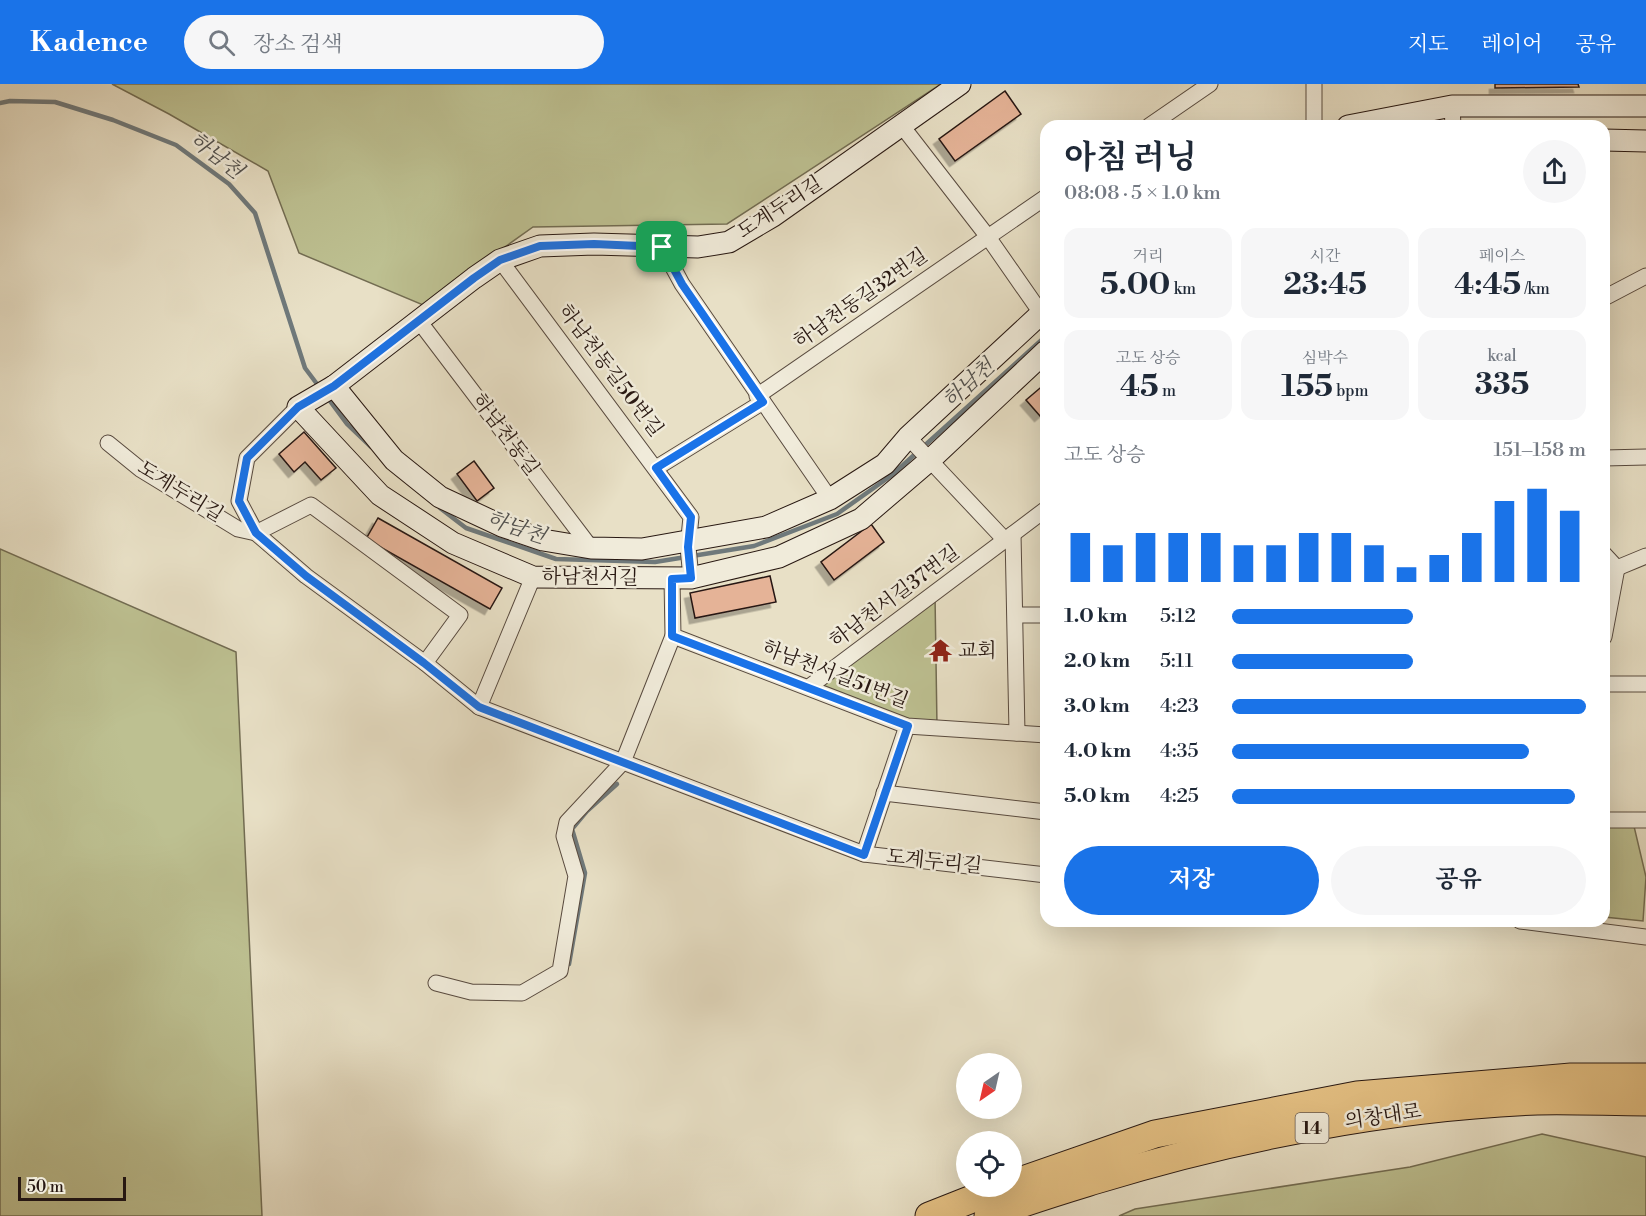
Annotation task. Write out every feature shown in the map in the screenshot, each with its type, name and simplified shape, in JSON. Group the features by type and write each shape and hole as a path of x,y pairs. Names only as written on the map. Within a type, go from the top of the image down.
{"highway":[{"name":"의창대로","path":"1022,1180 1155,1134 1357,1095 1571,1077 1646,1077"},
{"name":"의창대로","path":"988,1216 1058,1192 1187,1154 1257,1137 1440,1109 1537,1101 1646,1102"},
{"path":"929,1216 977,1197"}],"street":[{"name":"도계두리길","path":"960,84 773,216 729,242 698,247 594,244 540,246 500,260 332,387 304,403 247,458 239,501 256,533 306,576 424,663 479,707 864,855 1040,874"},
{"path":"1158,120 1210,84"},
{"path":"1314,84 1314,120"},
{"path":"1410,120 1646,106"},
{"path":"902,126 1040,307"},
{"path":"1610,140 1646,141"},
{"name":"하남천동길32번길","path":"656,468 760,399 1040,202"},
{"path":"662,247 682,284 830,499"},
{"name":"하남천동길50번길","path":"500,260 691,517 684,574"},
{"path":"1610,295 1646,276"},
{"path":"332,387 394,460 440,497 502,526 543,540 591,548 642,549 689,545 766,527 830,499 885,464 1040,314"},
{"name":"하남천동길","path":"419,321 591,548"},
{"name":"하남천서길","path":"304,403 380,495 453,543 533,577 684,574 779,557 861,519 1040,356"},
{"path":"910,440 1009,537 1016,615 1017,734"},
{"name":"도계두리길","path":"108,442 140,469 238,529 256,533"},
{"path":"1610,458 1646,457"},
{"path":"256,533 310,505 460,615 424,663"},
{"name":"하남천서길37번길","path":"809,687 1040,514"},
{"path":"1617,568 1646,556"},
{"path":"1610,560 1617,568"},
{"path":"1610,605 1617,568"},
{"path":"436,983 471,992 522,993 560,971 576,876 564,836 567,822 623,762 672,636 684,574"},
{"path":"479,707 533,577"},
{"path":"1016,615 1040,615"},
{"name":"하남천서길51번길","path":"672,636 908,726 1040,735"},
{"path":"1610,684 1646,684"},
{"path":"864,855 908,726"},
{"path":"884,793 1040,811"},
{"path":"1610,820 1646,820"},
{"path":"1576,927 1646,937"}],"green space":[{"path":"112,84 941,84 727,224 533,227 423,305 299,253 268,171"},
{"path":"0,549 236,652 262,1216 0,1216"},
{"path":"935,595 937,727 907,725 812,687"},
{"path":"1633,822 1646,877 1643,921 1610,918 1610,823"},
{"path":"1542,1134 1646,1157 1646,1216 1119,1216 1135,1209 1410,1167"}],"building":[{"path":"1495,84 1578,84 1579,87 1495,88"},
{"path":"1005,91 1021,114 955,161 939,139"},
{"path":"1040,388 1040,416 1026,400"},
{"path":"304,432 336,468 321,480 305,462 294,472 279,454"},
{"path":"474,461 494,488 477,501 457,474"},
{"path":"378,518 502,588 490,609 366,539"},
{"path":"871,524 884,542 834,580 821,562"},
{"path":"770,576 776,602 695,618 690,593"}],"waterway":[{"name":"하남천","path":"0,103 10,101 55,102 113,120 176,145 229,184 255,213 305,368 320,388"},
{"name":"하남천","path":"440,508 466,528 556,559 655,562 754,546 837,514 892,475 1040,341"},
{"name":"하남천","path":"327,397 347,424 371,447"},
{"path":"569,964 585,873 572,829 587,811 617,784"}],"place":[{"name":"교회","path":"940,651"}],"route":[{"path":"594,244 662,247 682,284 763,402 656,468 691,517 688,547 691,578 672,579 672,636 908,726 864,855 479,707 424,663 306,576 256,533 239,501 247,458 298,407 334,386 500,260 540,246 594,244"}]}
